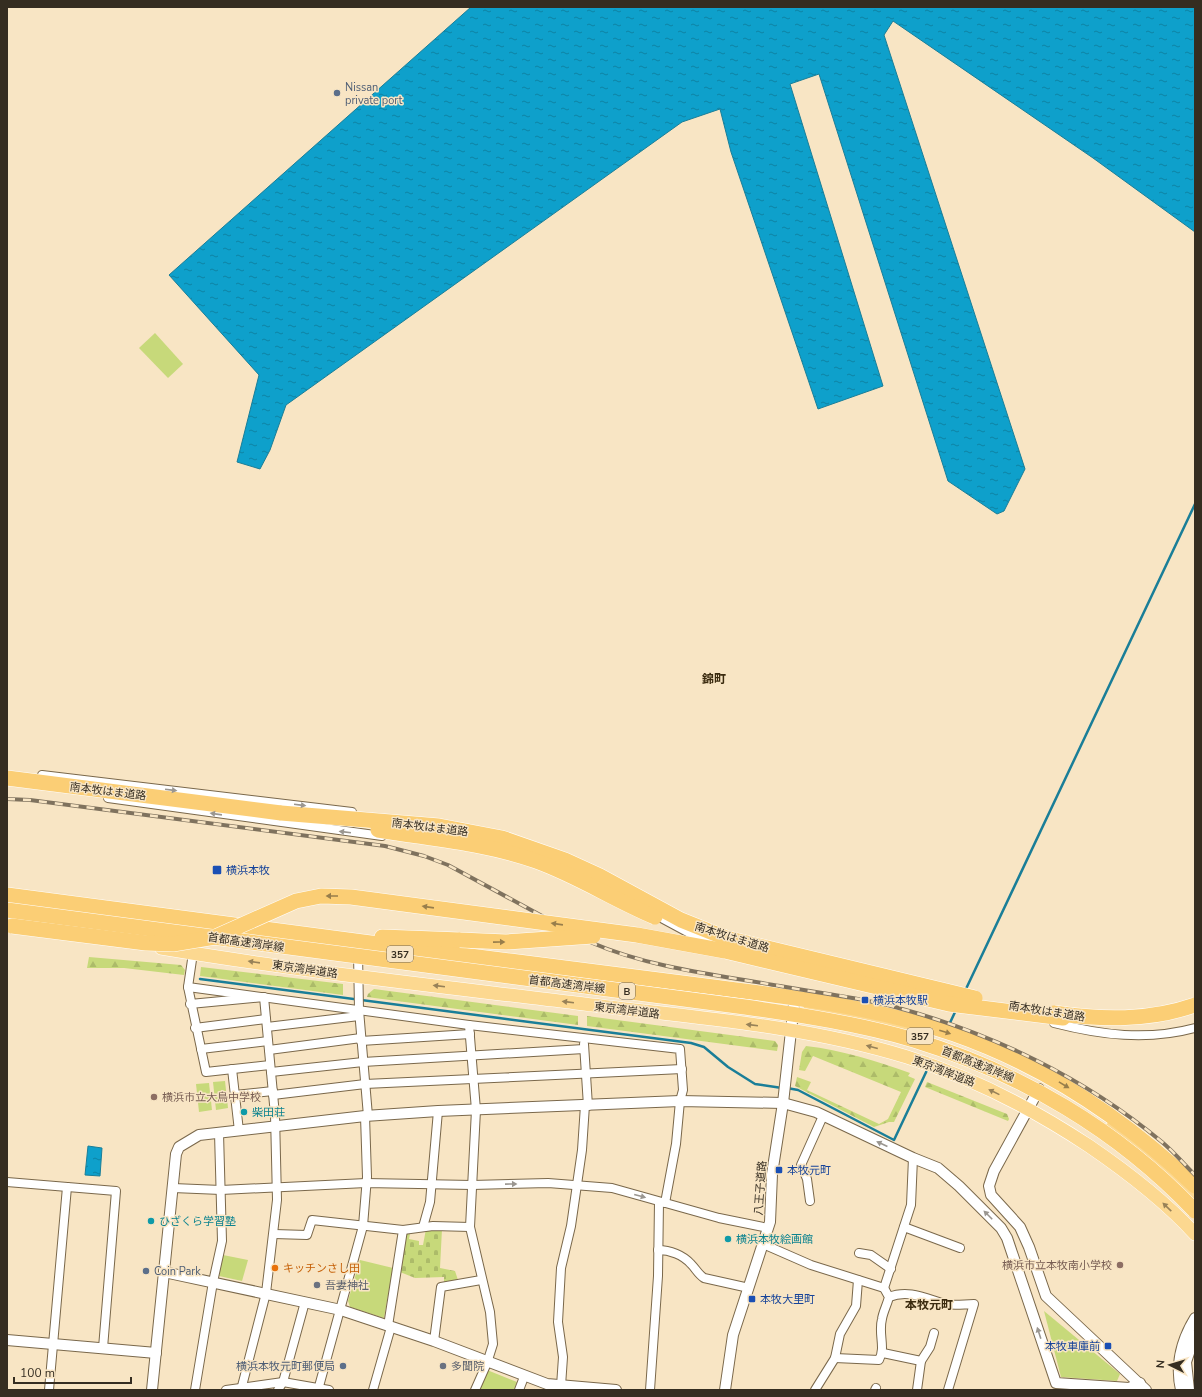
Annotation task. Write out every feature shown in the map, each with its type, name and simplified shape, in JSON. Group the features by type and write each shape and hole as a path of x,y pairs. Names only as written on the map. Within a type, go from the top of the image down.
{"highway":[{"name":"南本牧はま道路","path":"7,778 281,813 499,850 554,868 650,915 708,937 955,997 1062,1018 1106,1021 1138,1021 1164,1017 1195,1009"},
{"name":"南本牧はま道路","path":"281,813 439,826 481,833 522,844 585,868 674,917 703,930 750,945 979,999 1037,1010 1088,1017 1138,1018 1164,1014 1195,1005"},
{"name":"首都高速湾岸線","path":"7,895 331,939 790,997 836,1005 917,1023 989,1048 1060,1083 1130,1129 1165,1158 1193,1187"},
{"path":"7,924 82,936 174,944 215,937 296,901 321,896 351,897 612,931 668,940 732,952 949,1004 1062,1018"},
{"name":"357","path":"7,901 358,949 794,1004 878,1022 909,1032 984,1061 1090,1116 1136,1146 1195,1196"},
{"name":"首都高速湾岸線","path":"7,910 745,1006 833,1021 906,1038 982,1064 1053,1099 1088,1120 1122,1145 1153,1171 1195,1211"},
{"name":"東京湾岸道路","path":"7,924 193,953 357,976 791,1030 869,1046 928,1064 975,1083 1028,1110 1077,1138 1117,1166 1162,1202 1195,1234"},
{"path":"331,939 391,936 492,942 588,936 625,936 707,945 836,965"}],"street":[{"path":"7,773 99,781 456,825 510,835 541,846 557,858 597,879 628,900 676,928 710,940 1102,1033 1128,1036 1154,1036 1195,1028"},
{"path":"7,783 321,829 557,858"},
{"path":"318,1388 341,1310 363,1226 366,1183 366,1116 357,976 358,949"},
{"path":"193,953 188,986 195,1028 206,1072 232,1069 271,1068 584,1049"},
{"path":"188,986 469,1030 584,1039 680,1049 683,1090 680,1101 676,1144 662,1202 650,1390"},
{"path":"190,1004 264,998"},
{"path":"242,1389 266,1293 274,1234 277,1187 273,1093 264,998"},
{"name":"八王子道路","path":"725,1390 730,1345 770,1222 772,1174 785,1088 794,1004"},
{"path":"195,1028 267,1023 359,1013"},
{"path":"269,1050 469,1030"},
{"path":"469,1030 476,1110 470,1227 481,1280 490,1312 493,1344 488,1363 474,1390"},
{"path":"561,1386 563,1357 558,1322 560,1268 571,1226 587,1106 587,1073 584,1039"},
{"path":"201,1049 268,1041"},
{"path":"232,1069 239,1131"},
{"path":"235,1095 273,1093 365,1084 682,1069"},
{"path":"1039,1089 994,1171 989,1189 991,1195 1020,1227 1026,1237 1046,1296 1143,1387"},
{"path":"152,1390 176,1154 179,1147 198,1135 366,1116 438,1111 680,1101 783,1103 823,1116 913,1158 932,1164 944,1172 1001,1228 1007,1238 1055,1387 1143,1387"},
{"path":"423,1226 430,1202 438,1111"},
{"path":"810,1201 807,1179 801,1165 823,1116"},
{"path":"194,1390 213,1282 222,1241 220,1133"},
{"path":"1136,1146 1168,1166 1193,1187"},
{"path":"884,1288 911,1205 913,1158"},
{"path":"7,1182 116,1191 103,1348"},
{"path":"173,1188 221,1190 366,1183 472,1185 548,1183 577,1187 612,1188 719,1218 768,1228"},
{"path":"49,1390 66,1187"},
{"path":"274,1234 307,1235 312,1220 403,1230 423,1226 470,1227"},
{"path":"904,1227 960,1248"},
{"path":"373,1390 389,1327 403,1230"},
{"path":"763,1244 811,1265 884,1288 889,1297 882,1319 881,1339 883,1352 880,1360 835,1358"},
{"path":"658,1250 671,1252 680,1256 689,1262 699,1275 704,1278 749,1288"},
{"path":"859,1253 871,1256 890,1268"},
{"path":"164,1272 341,1310 434,1341 524,1377 547,1384 574,1389 616,1390"},
{"path":"434,1341 441,1287 481,1280"},
{"path":"815,1390 835,1358 840,1334 856,1306 858,1280"},
{"path":"889,1297 896,1294 923,1295 947,1304 974,1304 948,1390"},
{"path":"278,1390 283,1382 305,1302"},
{"path":"1181,1390 1178,1373 1181,1349 1185,1336 1195,1318"},
{"path":"916,1390 921,1361 930,1348 934,1334"},
{"path":"1189,1390 1186,1362 1195,1335"},
{"path":"7,1340 156,1353"},
{"path":"883,1352 921,1361"},
{"path":"519,1390 524,1377"},
{"path":"226,1390 242,1389 283,1382 329,1390"}],"green space":[{"path":"155,333 183,364 168,378 139,348"},
{"path":"89,957 181,965 185,970 184,975 124,968 87,968"},
{"path":"201,967 343,984 343,995 200,976"},
{"path":"374,989 578,1016 578,1025 367,997 368,994"},
{"path":"587,1016 775,1041 778,1045 777,1051 587,1026"},
{"path":"806,1046 859,1056 910,1073 908,1076 915,1079 894,1122 889,1122 874,1127 795,1086 797,1077 811,1082 807,1090 879,1124 888,1119 901,1092 813,1056 805,1071 799,1070 802,1052"},
{"path":"225,1081 228,1108 216,1110 213,1082"},
{"path":"927,1082 1007,1114 1009,1119 1008,1121 925,1087"},
{"path":"209,1083 212,1110 199,1112 196,1084"},
{"path":"426,1229 442,1229 440,1268 455,1271 458,1280 444,1282 444,1277 415,1278 400,1272 406,1234 410,1234 409,1239 419,1241 419,1245 423,1245"},
{"path":"223,1255 248,1260 242,1281 219,1276"},
{"path":"360,1260 393,1268 384,1318 350,1307 348,1301"},
{"path":"1044,1311 1120,1374 1117,1381 1061,1377"},
{"path":"487,1370 517,1382 514,1390 478,1390"}],"water":[{"path":"471,7 1195,7 1195,232 1093,158 893,21 884,35 1025,469 1004,511 997,514 948,481 819,74 790,84 883,386 818,409 731,152 720,109 682,122 286,405 270,450 260,469 237,462 259,375 169,275"},
{"path":"88,1146 102,1148 100,1176 85,1175"}],"waterway":[{"path":"965,991 1195,504"},
{"path":"200,979 691,1043 704,1047 728,1067 755,1084 782,1088"},
{"path":"948,1027 956,1010"},
{"path":"787,1088 798,1090 894,1140 928,1068"}],"railway":[{"path":"7,799 30,800 385,846 424,856 448,865 590,942 613,951 684,970 852,998 895,1007 967,1030 1002,1044 1069,1078 1132,1119 1162,1142 1195,1175"}],"place":[{"name":"Nissan private port","path":"337,93"},
{"name":"横浜本牧","path":"217,870"},
{"name":"横浜本牧駅","path":"865,1000"},
{"name":"横浜市立大鳥中学校","path":"154,1097"},
{"name":"柴田荘","path":"244,1112"},
{"name":"本牧元町","path":"779,1170"},
{"name":"ひざくら学習塾","path":"151,1221"},
{"name":"横浜本牧絵画館","path":"728,1239"},
{"name":"横浜市立本牧南小学校","path":"1120,1265"},
{"name":"キッチンさし田","path":"275,1268"},
{"name":"Coin Park","path":"146,1271"},
{"name":"吾妻神社","path":"317,1285"},
{"name":"本牧大里町","path":"752,1299"},
{"name":"本牧車庫前","path":"1108,1346"},
{"name":"横浜本牧元町郵便局","path":"343,1366"},
{"name":"多聞院","path":"443,1366"}],"district":[{"name":"錦町","path":"714,679"},
{"name":"本牧元町","path":"929,1305"}]}
